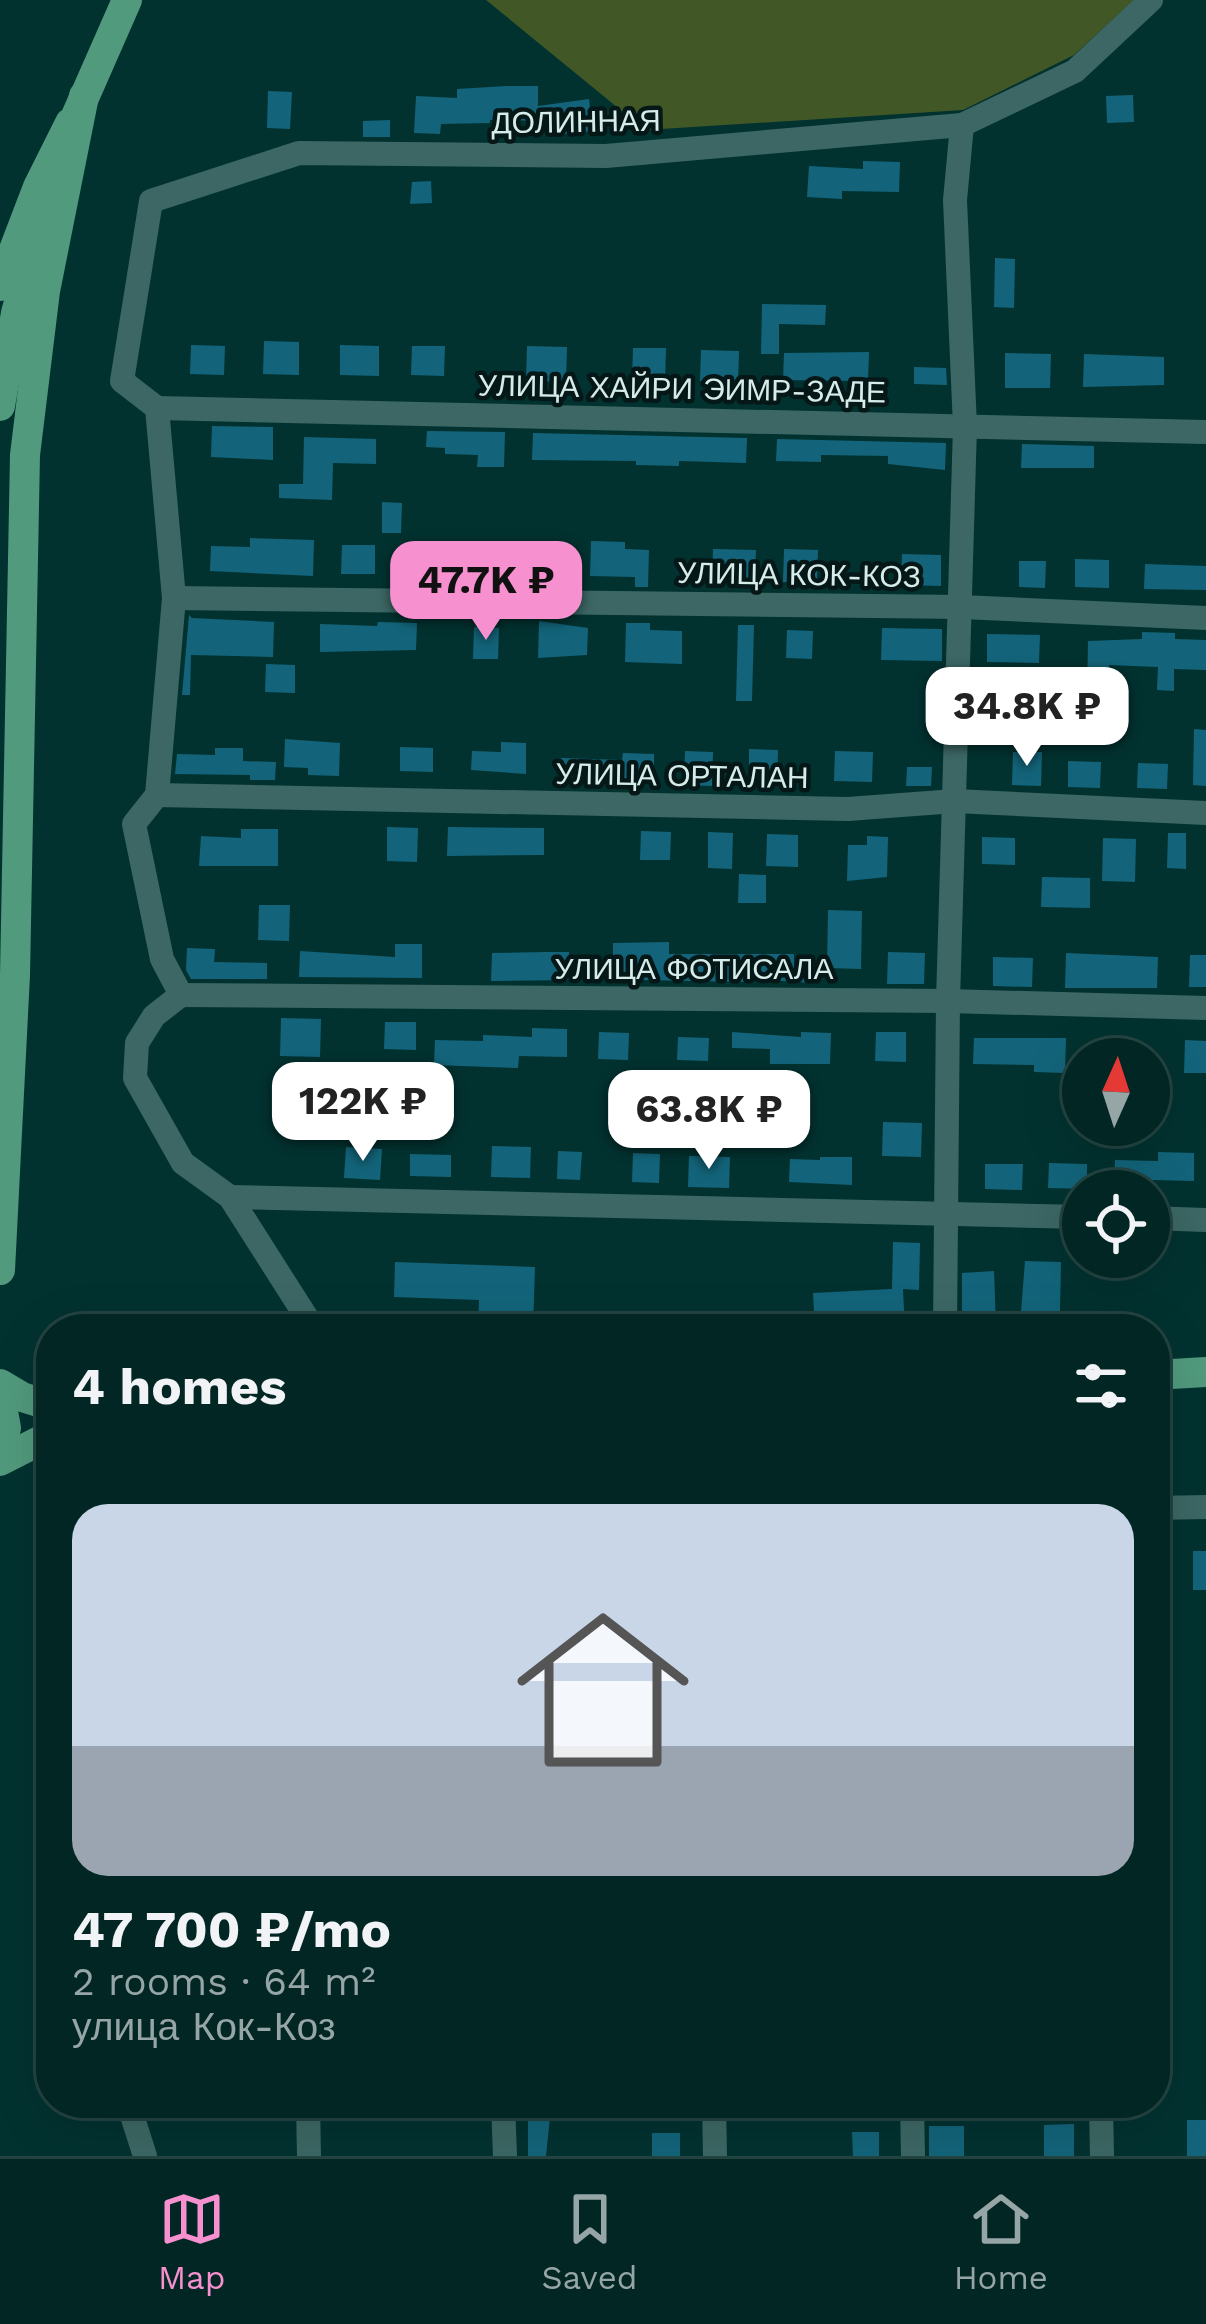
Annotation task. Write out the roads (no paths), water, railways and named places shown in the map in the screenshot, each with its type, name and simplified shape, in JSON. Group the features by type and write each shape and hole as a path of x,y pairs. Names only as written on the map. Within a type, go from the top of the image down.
{"main road":[{"path":"0,286 38,187 127,0"},
{"path":"0,406 16,313 37,233 84,96"},
{"path":"0,1270 15,976 25,455 45,291 84,96"},
{"path":"1170,1374 1206,1372"},
{"path":"0,1384 36,1401"},
{"path":"0,1394 6,1428 0,1457"},
{"path":"0,1457 36,1441"}],"street":[{"name":"ДОЛИННАЯ","path":"157,408 122,381 151,200 299,153 606,156 962,125 1075,71 1151,0"},
{"path":"945,1314 943,1215 965,425 955,200 962,125"},
{"path":"157,408 174,598 157,795 134,824 163,959 181,995 154,1016 136,1043 135,1078 183,1163 230,1197 304,1314"},
{"name":"УЛИЦА ХАЙРИ ЭИМР-ЗАДЕ","path":"157,408 1206,432"},
{"name":"УЛИЦА КОК-КОЗ","path":"174,598 961,608 1206,618"},
{"name":"УЛИЦА ОРТАЛАН","path":"157,795 848,809 955,801 1206,814"},
{"name":"УЛИЦА ФОТИСАЛА","path":"181,995 948,1001 1206,1008"},
{"path":"230,1197 1062,1217"},
{"path":"1170,1219 1206,1220"},
{"path":"1170,1508 1206,1507"},
{"path":"133,2118 145,2156"},
{"path":"308,2118 309,2156"},
{"path":"504,2118 505,2156"},
{"path":"714,2118 715,2156"},
{"path":"912,2118 913,2156"},
{"path":"1101,2118 1102,2156"}]}
